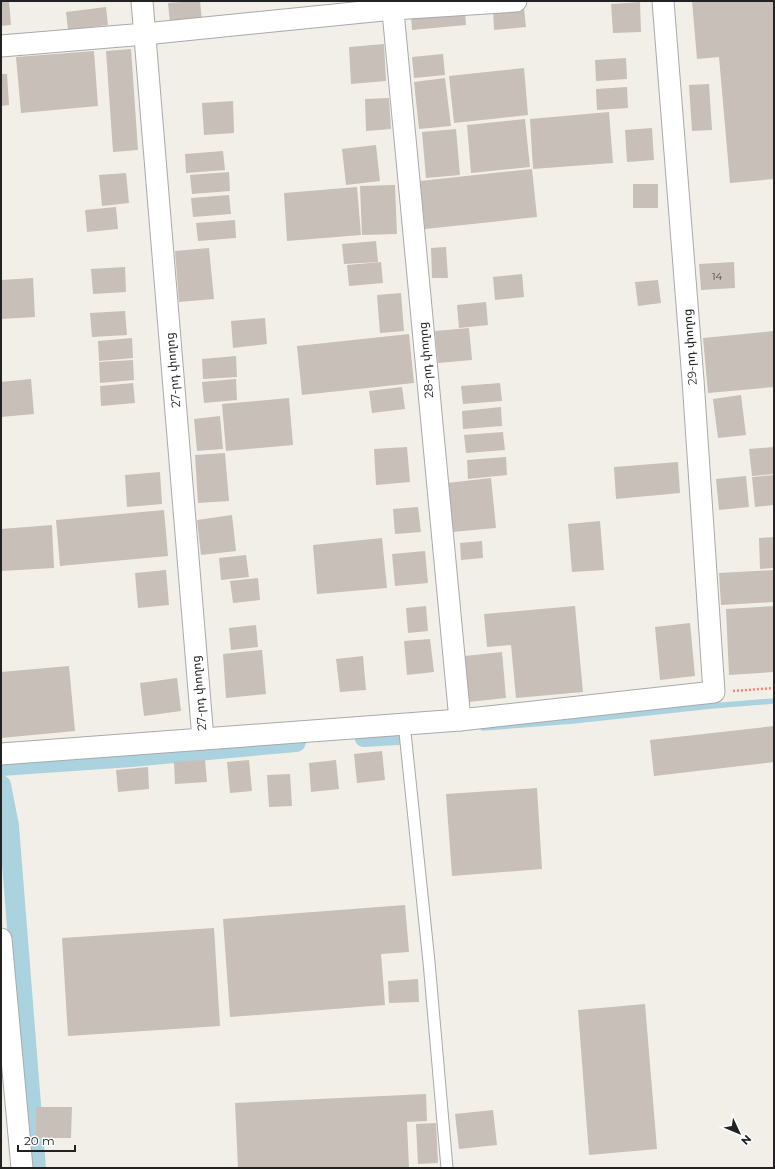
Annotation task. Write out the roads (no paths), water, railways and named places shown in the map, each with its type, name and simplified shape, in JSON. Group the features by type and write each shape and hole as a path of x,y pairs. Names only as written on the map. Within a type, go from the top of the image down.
{"street":[{"name":"27-րդ փողոց","path":"142,1 203,739"},
{"path":"1,46 145,34 392,5 516,1"},
{"name":"29-րդ փողոց","path":"460,720 714,692 693,380 663,1"},
{"name":"28-րդ փողոց","path":"392,5 460,720"},
{"path":"1,754 460,720"},
{"path":"1,939 22,1168"}],"lane":[{"path":"404,724 429,962 447,1168"}],"waterway":[{"path":"483,728 573,721 711,706 774,701"},
{"path":"364,737 398,735"},
{"path":"1,766 131,757 296,742"},
{"path":"1,785 9,826 36,1168"}]}
